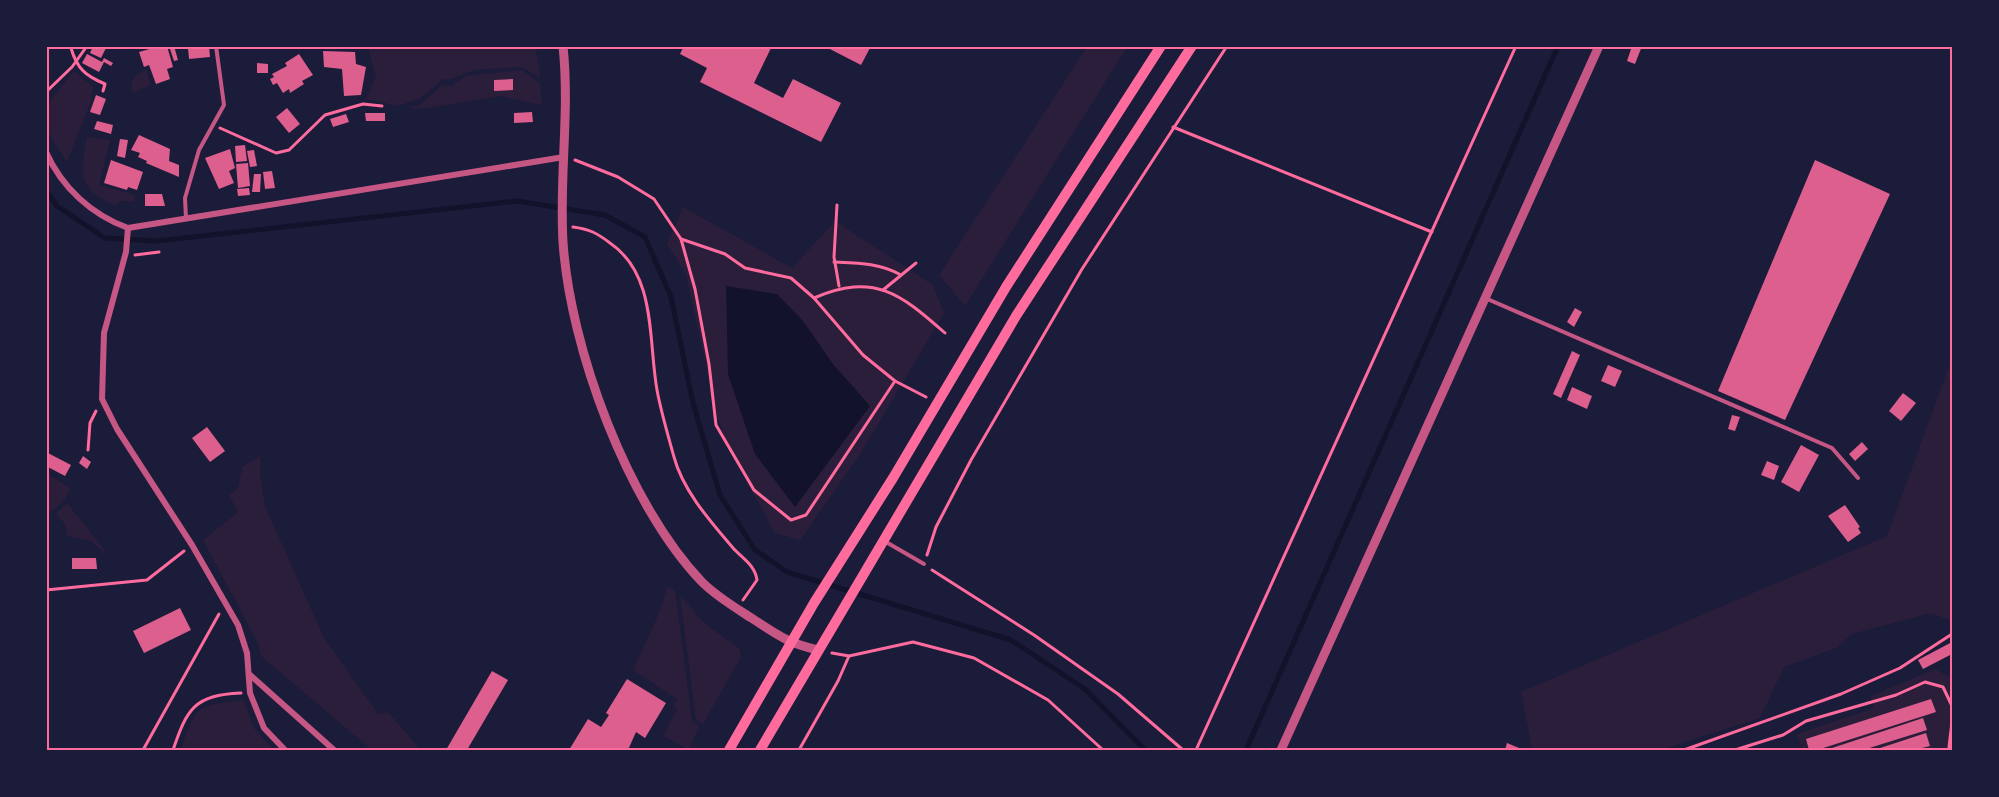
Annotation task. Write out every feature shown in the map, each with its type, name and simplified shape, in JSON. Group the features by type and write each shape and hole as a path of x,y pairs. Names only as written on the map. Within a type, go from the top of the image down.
{"main road":[{"path":"729,750 814,603 1006,287 1161,46"},
{"path":"760,750 1016,316 1192,46"}],"street":[{"path":"563,46 566,94 562,225 573,309 592,374 620,455 651,514 677,553 704,584 791,644 818,650"},
{"path":"1281,750 1599,46"},
{"path":"46,152 52,165 82,202 104,219 128,228 564,157"},
{"path":"128,228 125,254 104,333 102,399 117,429 192,545 238,625 247,653 250,693 264,728 285,750"},
{"path":"248,674 334,750"}],"lane":[{"path":"186,220 184,198 199,150 224,105 216,46"},
{"path":"1485,298 1832,448 1858,478"},
{"path":"884,540 924,564"}],"path":[{"path":"46,92 75,63 87,46"},
{"path":"1183,750 1118,694 924,564 936,527 971,460 1082,269 1227,46"},
{"path":"1196,750 1516,46"},
{"path":"70,48 75,63 85,75 105,84 103,91"},
{"path":"213,125 276,153 289,150 325,115 363,104 382,106"},
{"path":"1173,127 1432,232"},
{"path":"564,157 618,177 654,199 681,239 695,289 709,364 716,425 754,490 791,520 806,515 895,381"},
{"path":"837,205 834,262 839,287"},
{"path":"562,225 590,229 619,249 640,276 647,310 657,390 678,471 702,509 735,550 756,570 758,580 736,608"},
{"path":"681,239 725,254 745,268 791,278 814,298 863,355 895,381 938,402"},
{"path":"125,254 159,252"},
{"path":"834,262 866,263 888,268 901,275"},
{"path":"883,290 916,263"},
{"path":"814,298 839,287 875,287 908,300 945,333"},
{"path":"88,450 90,423 102,399"},
{"path":"46,590 147,580 192,545"},
{"path":"143,750 226,602"},
{"path":"1684,750 1841,694 1900,668 1953,634"},
{"path":"818,650 849,656 913,642 974,658 1048,700 1102,750"},
{"path":"799,750 838,681 849,656"},
{"path":"1735,750 1783,735 1806,721 1896,695 1924,682 1943,687 1953,706"},
{"path":"173,750 184,717 201,700 228,694 250,693"},
{"path":"1949,747 1953,722"}],"shaded area":[{"path":"368,47 535,47 541,78 521,67 474,70 451,79 443,79 421,98 398,106 366,99 376,77"},
{"path":"1087,47 1127,47 965,306 939,275"},
{"path":"146,69 151,85 132,93 131,84 134,78"},
{"path":"522,70 540,84 542,105 500,96 421,109 407,108 421,104 442,85 452,86 465,76"},
{"path":"74,71 93,87 91,101 67,162 48,132 47,105"},
{"path":"87,137 110,140 99,185 135,195 134,202 121,201 115,205 94,193 88,186 83,171"},
{"path":"683,207 792,268 835,221 933,285 944,313 859,456 800,540 775,533 729,450 717,415 686,274 667,244"},
{"path":"726,286 777,294 803,321 833,364 870,406 795,507 755,454 728,374"},
{"path":"1952,358 1952,621 1931,613 1852,634 1836,648 1784,667 1760,718 1660,750 1532,750 1521,692 1887,536"},
{"path":"261,455 260,474 265,506 324,638 378,714 388,712 421,750 372,750 261,656 258,643 203,540 238,512 229,495 238,489 242,467"},
{"path":"46,473 70,488 66,498 53,511 47,510"},
{"path":"67,503 111,558 91,541 67,536 65,524 56,514"},
{"path":"667,587 675,590 692,721 699,726 689,750 663,736 677,709 673,706 677,699 633,670 656,619"},
{"path":"680,595 705,624 739,648 741,657 703,724 696,720"},
{"path":"1935,669 1952,678 1952,750 1802,750 1797,734 1874,708 1871,696"},
{"path":"244,700 254,728 274,750 181,750 190,724 200,710 207,706"}],"building":[{"path":"93,46 107,46 101,58 90,53"},
{"path":"167,46 173,67 167,69 170,79 156,84 149,65 144,67 139,52"},
{"path":"169,46 174,46 178,60 174,61"},
{"path":"209,46 210,57 189,59 188,48"},
{"path":"684,46 772,46 754,83 783,98 793,79 841,103 821,142 700,82 707,68 680,54"},
{"path":"824,46 871,46 861,65"},
{"path":"1632,46 1642,46 1635,64 1627,61"},
{"path":"323,51 355,52 356,64 366,67 361,95 344,96 342,69 324,67"},
{"path":"87,54 102,62 104,58 113,63 111,66 104,62 99,72 82,63"},
{"path":"299,54 313,75 302,81 304,84 290,93 289,89 283,93 277,83 273,85 270,79 274,77 272,74 287,66 285,63"},
{"path":"257,63 268,64 268,73 257,73"},
{"path":"513,79 513,90 494,91 494,80"},
{"path":"96,95 106,99 100,115 90,112"},
{"path":"287,108 300,124 289,133 276,117"},
{"path":"532,112 533,122 514,123 514,113"},
{"path":"365,113 385,113 385,121 366,121"},
{"path":"346,114 349,122 333,127 330,119"},
{"path":"97,121 113,125 111,134 94,129"},
{"path":"139,135 170,149 169,161 179,165 179,177 146,163 147,161 138,157 140,153 131,150"},
{"path":"120,139 128,140 125,158 117,156"},
{"path":"245,145 247,161 236,162 235,146"},
{"path":"230,149 235,168 229,171 234,183 219,189 205,158"},
{"path":"254,150 257,166 250,167 247,151"},
{"path":"111,160 143,172 137,190 128,187 127,190 104,183"},
{"path":"1815,160 1890,194 1785,420 1718,391"},
{"path":"248,163 250,186 238,188 236,164"},
{"path":"272,171 275,188 265,189 263,172"},
{"path":"254,174 261,174 260,192 252,192"},
{"path":"249,188 250,195 238,196 237,189"},
{"path":"145,194 162,194 165,206 145,206"},
{"path":"1575,308 1582,312 1574,327 1567,322"},
{"path":"1572,351 1580,355 1561,398 1553,394"},
{"path":"1608,365 1622,371 1615,387 1601,381"},
{"path":"1572,387 1592,396 1587,409 1567,400"},
{"path":"1903,393 1916,403 1901,421 1889,411"},
{"path":"1732,415 1740,417 1735,431 1728,429"},
{"path":"207,427 225,451 210,462 192,438"},
{"path":"1862,442 1868,449 1855,461 1849,454"},
{"path":"1801,445 1819,455 1799,492 1781,482"},
{"path":"46,452 71,465 65,476 46,466"},
{"path":"83,456 91,462 87,469 79,463"},
{"path":"1767,461 1779,466 1774,480 1761,475"},
{"path":"1845,505 1860,527 1858,528 1861,533 1848,542 1828,516"},
{"path":"72,558 96,558 97,569 72,569"},
{"path":"180,608 191,630 144,653 133,631"},
{"path":"1952,642 1952,654 1923,669 1918,660"},
{"path":"492,671 508,680 467,750 446,750"},
{"path":"627,679 666,703 645,738 636,732 628,750 569,750 588,719 601,727 609,715 606,713"},
{"path":"1931,699 1936,712 1817,750 1809,750 1806,739"},
{"path":"1923,718 1927,730 1863,750 1826,750"},
{"path":"1926,733 1930,746 1914,750 1874,750"},
{"path":"1507,743 1519,748 1518,750 1505,750"}],"waterway":[{"path":"1246,750 1558,46"},
{"path":"46,191 57,206 105,238 157,241 517,201 605,215 645,237 671,297 693,403 720,495 755,550 787,572 1011,640 1085,689 1145,750"}]}
